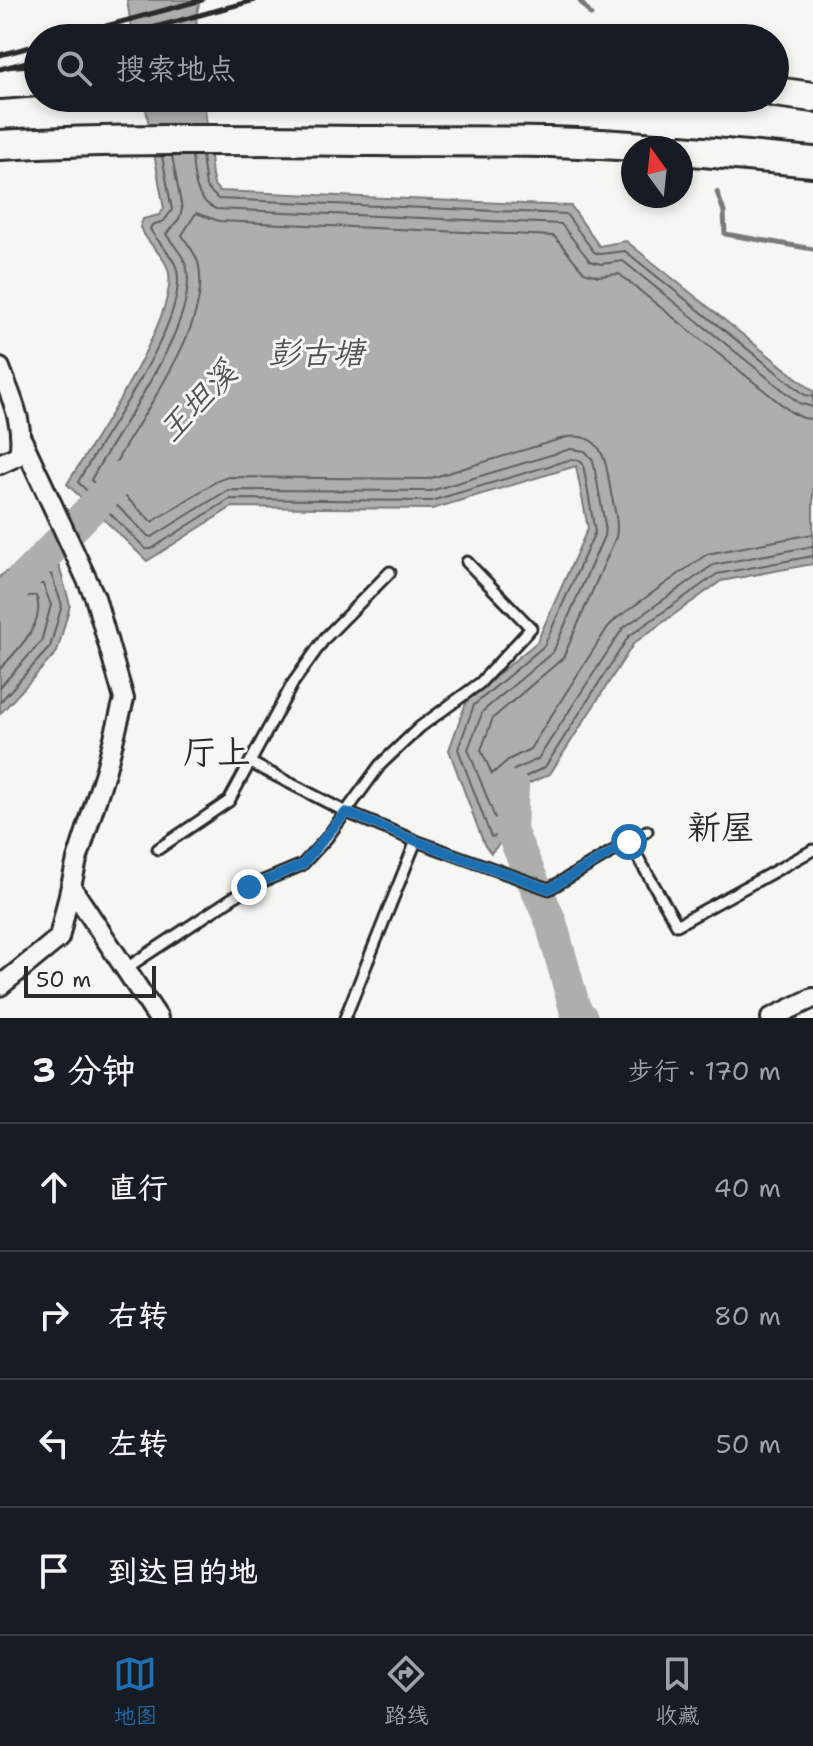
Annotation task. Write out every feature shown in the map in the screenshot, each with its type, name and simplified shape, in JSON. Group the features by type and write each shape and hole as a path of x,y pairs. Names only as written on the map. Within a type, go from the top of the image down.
{"main road":[{"path":"0,84 24,82"},
{"path":"789,94 813,97"},
{"path":"0,145 85,140 240,139 621,147"},
{"path":"693,151 813,162"}],"street":[{"path":"0,368 17,413 22,440 95,597 124,699 59,938 0,986"},
{"path":"0,464 19,455 22,440"},
{"path":"71,887 158,1018"},
{"path":"771,1018 813,998"}],"lane":[{"path":"125,969 249,887 302,865 380,765 420,727 480,683 531,628 467,562"},
{"path":"158,849 229,801 293,683 325,638 390,572"},
{"path":"251,763 346,812 549,889 647,831"},
{"path":"345,1018 416,841"},
{"path":"629,842 677,925 813,850"}],"water":[{"path":"127,0 200,0 197,24 131,24"},
{"name":"彭古塘","path":"147,112 205,112 212,176 219,191 571,206 599,246 626,241 813,391 813,564 721,581 634,643 550,774 523,786 518,823 491,853 484,844 449,750 467,700 537,642 588,528 576,466 432,509 232,507 147,561 67,484 113,411 160,320 168,294 169,274 161,256 140,227 143,219 159,215 164,209"},
{"path":"17,565 59,566 70,605 57,652 0,714 0,576"}],"waterway":[{"path":"579,0 591,15"},
{"path":"717,192 724,212 725,234 813,249"},
{"name":"王坦溪","path":"0,602 123,476"},
{"path":"513,787 511,831 551,922 575,1009 582,1018"}],"railway":[{"path":"114,24 202,0"},
{"path":"167,24 255,0"},
{"path":"0,55 24,49"},
{"path":"0,69 24,63"}],"district":[{"name":"厅上","path":"217,752"},
{"name":"新屋","path":"721,827"}],"route":[{"path":"249,887 302,865 346,812 549,889 629,842"}]}
